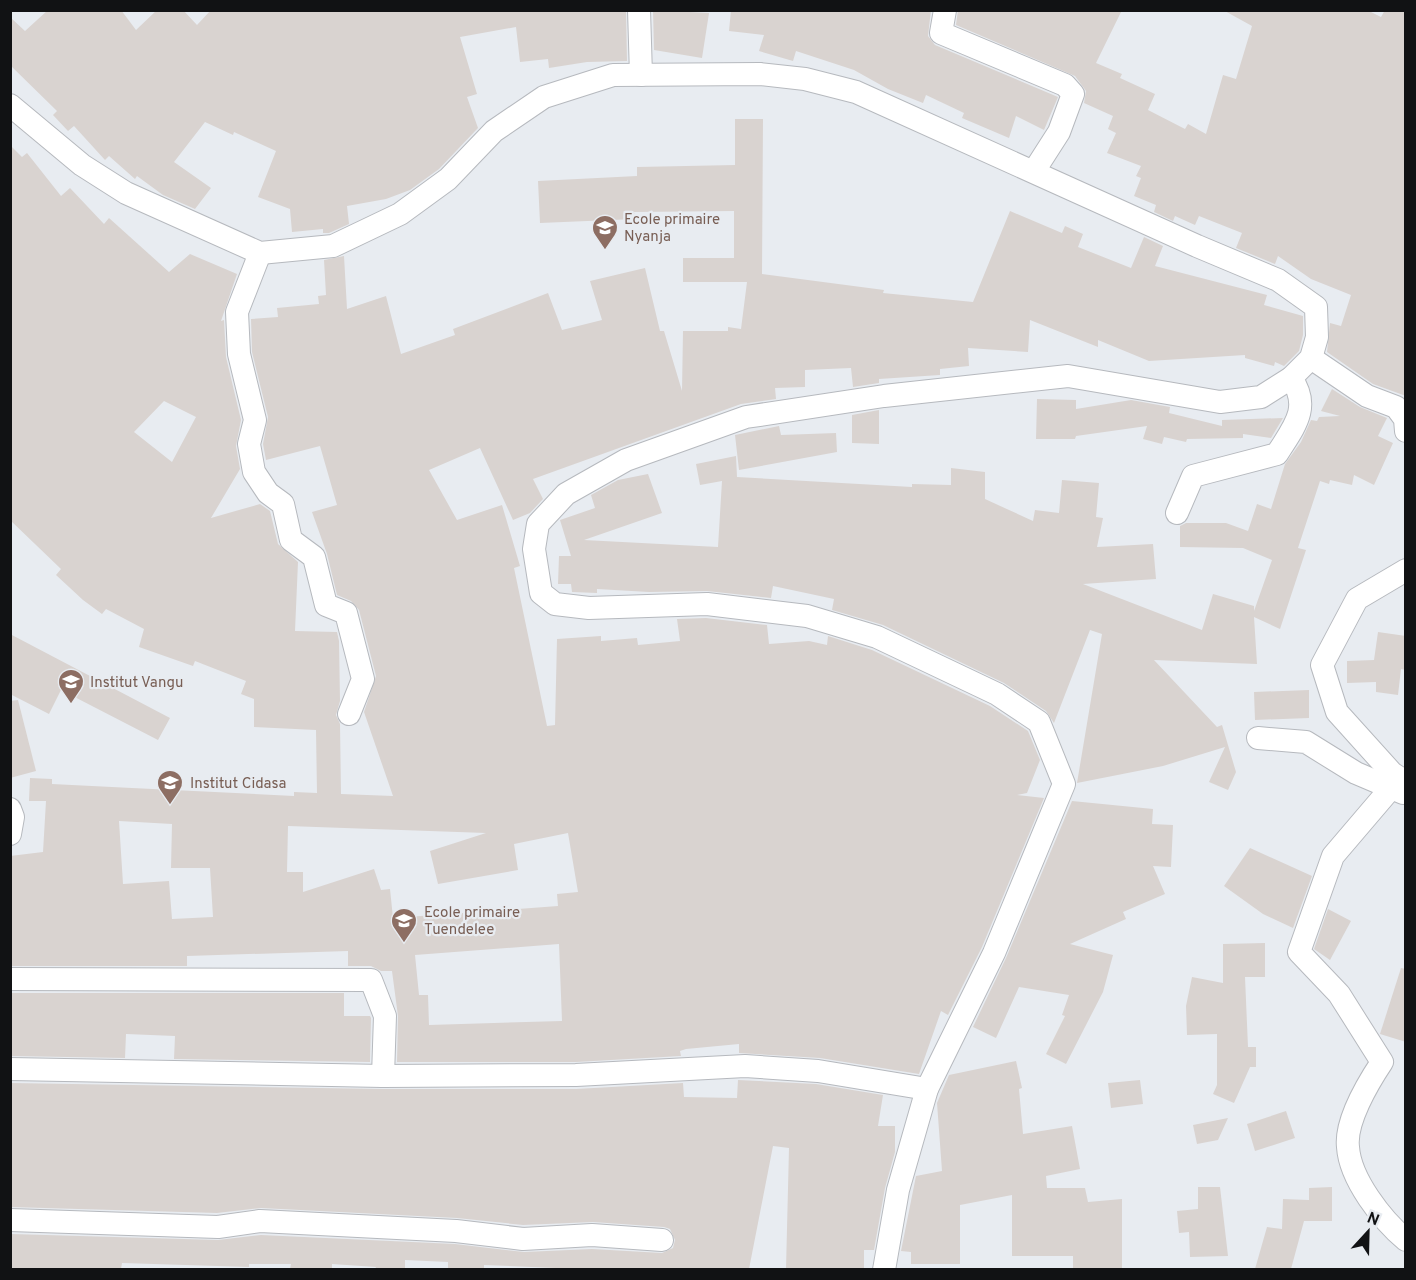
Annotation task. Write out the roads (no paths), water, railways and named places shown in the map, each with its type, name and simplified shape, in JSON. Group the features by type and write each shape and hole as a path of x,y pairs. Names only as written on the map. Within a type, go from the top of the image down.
{"street":[{"path":"639,10 641,75"},
{"path":"945,10 941,33 1065,85 1073,94 1059,132 1034,171"},
{"path":"10,105 81,165 126,193 260,253 333,246 400,214 448,179 494,130 544,97 613,75 760,74 805,80 856,92 1034,171 1278,280 1316,308 1317,337 1311,358 1291,378 1261,397 1220,402 1068,376 884,396 746,417 626,460 566,494 538,524 534,549 541,593 555,604 589,608 707,604 807,616 877,637 997,694 1039,722 1064,784 994,953 927,1089 898,1190 884,1269"},
{"path":"260,253 237,312 238,354 255,420 249,444 254,472 268,493 283,504 291,540 314,557 326,605 346,613 363,680 349,714"},
{"path":"1311,358 1367,396 1396,407 1405,419 1406,431"},
{"path":"1177,513 1193,476 1277,454 1301,414 1298,388 1291,378"},
{"path":"1401,788 1392,773 1337,712 1322,665 1357,599 1406,570"},
{"path":"1258,738 1306,742 1356,773 1401,788"},
{"path":"1401,788 1333,856 1299,952 1339,994 1382,1062 1356,1110 1347,1147 1362,1189 1406,1240"},
{"path":"10,809 13,831 10,834"},
{"path":"10,979 371,980 385,1016 383,1076"},
{"path":"10,1069 383,1076 576,1075 745,1066 818,1071 927,1089"},
{"path":"10,1220 218,1227 260,1221 456,1231 523,1239 592,1235 662,1240"}],"place":[{"name":"Ecole primaire Nyanja","path":"605,251"},
{"name":"Institut Vangu","path":"71,705"},
{"name":"Institut Cidasa","path":"170,806"},
{"name":"Ecole primaire Tuendelee","path":"404,944"}]}
